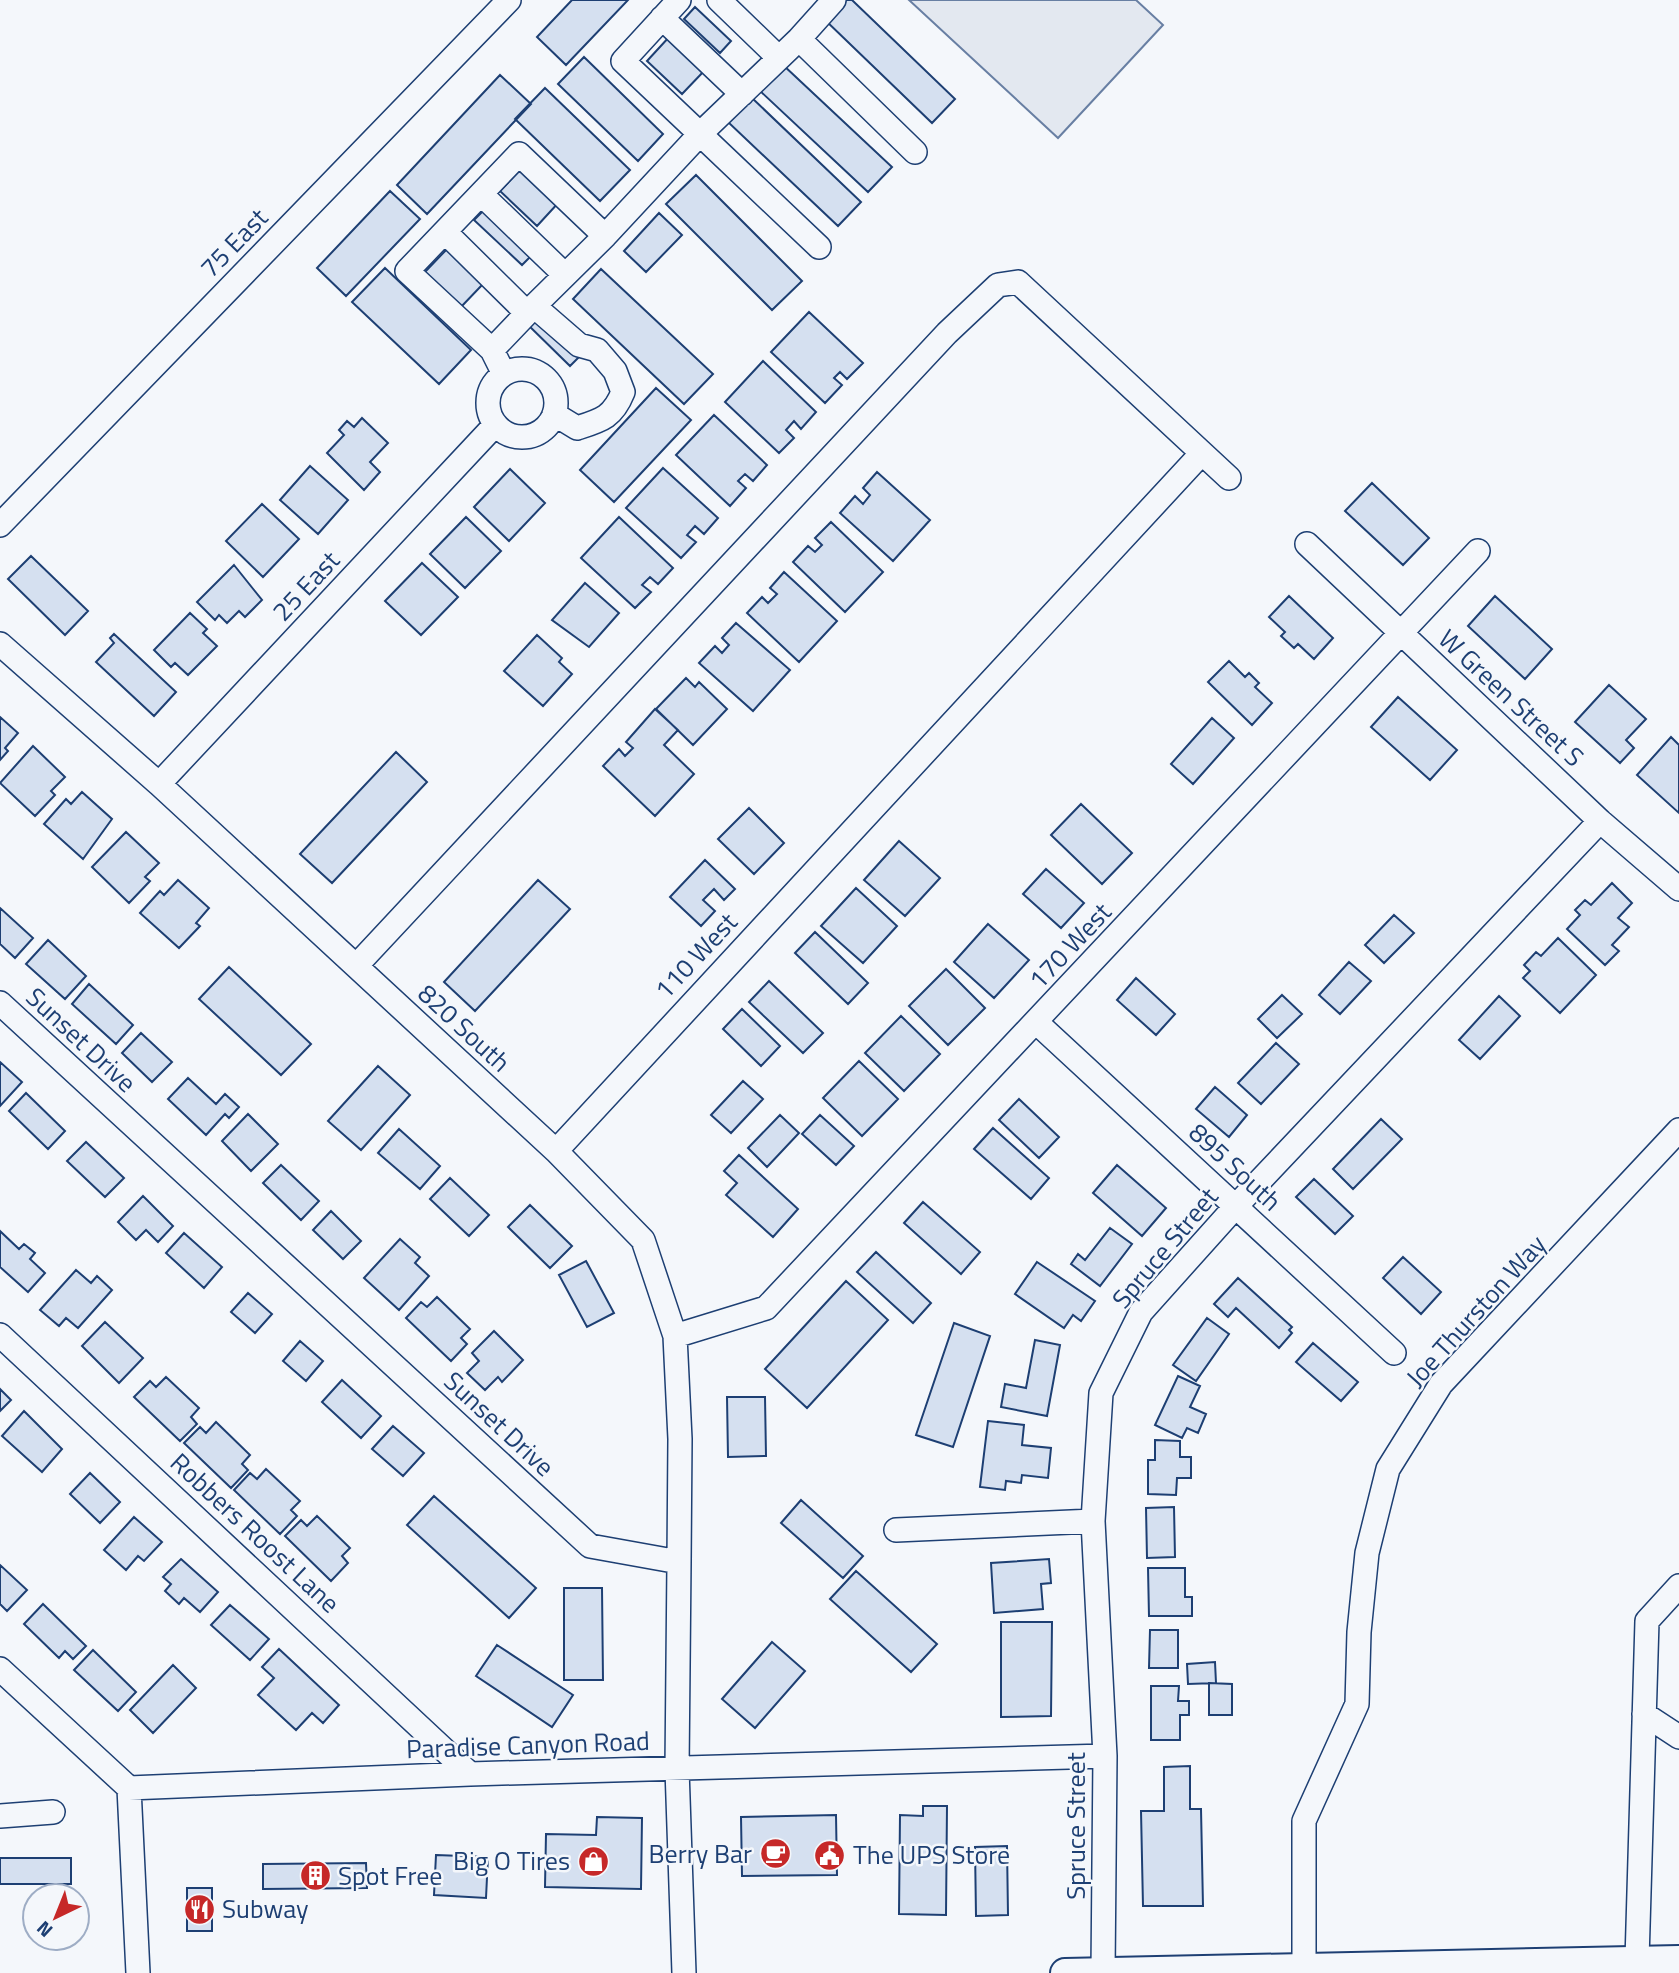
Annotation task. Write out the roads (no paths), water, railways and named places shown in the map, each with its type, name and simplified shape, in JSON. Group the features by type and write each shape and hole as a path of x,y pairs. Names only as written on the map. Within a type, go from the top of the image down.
{"main road":[{"path":"1065,1973 1679,1960"}],"street":[{"name":"75 East","path":"0,526 509,0"},
{"path":"679,0 623,61 820,247"},
{"path":"719,0 779,58"},
{"path":"492,350 605,236 700,134 799,39 825,3"},
{"path":"662,18 742,94"},
{"path":"799,39 915,152"},
{"path":"504,373 492,350 407,271 519,154 605,236"},
{"path":"481,194 565,275"},
{"path":"445,232 530,309 579,345 597,350 615,371 623,391 616,410 598,421 577,428 555,414"},
{"path":"356,967 910,373 998,285 1018,282 1229,478"},
{"path":"527,369 547,380 554,390 555,414 543,431 523,438 513,437 495,425 487,403 495,381 504,373 527,369"},
{"name":"25 East","path":"159,784 495,425"},
{"name":"110 West","path":"555,1151 1202,453"},
{"name":"W Green Street S","path":"1307,544 1600,821 1679,889"},
{"name":"170 West","path":"675,1336 766,1308 1478,551"},
{"name":"820 South","path":"0,644 159,784 555,1151 643,1240 675,1336 680,1439 679,1562"},
{"name":"Spruce Street","path":"1102,1972 1105,1756 1093,1521 1101,1393 1141,1312 1236,1206 1600,821"},
{"name":"Sunset Drive","path":"0,1003 590,1546 679,1562"},
{"name":"895 South","path":"1036,1023 1394,1353"},
{"name":"Joe Thurston Way","path":"1303,1970 1304,1821 1357,1704 1359,1632 1367,1553 1388,1469 1441,1384 1679,1130"},
{"name":"Robbers Roost Lane","path":"0,1335 470,1773"},
{"path":"897,1530 1093,1521"},
{"path":"679,1562 677,1769 684,1973"},
{"path":"1637,1960 1647,1621 1679,1586"},
{"path":"0,1669 129,1788 138,1973"},
{"path":"1644,1714 1679,1737"},
{"name":"Paradise Canyon Road","path":"129,1788 470,1773 1105,1756"},
{"path":"0,1816 53,1812"}],"place":[{"name":"Berry Bar","path":"775,1854"},
{"name":"The UPS Store","path":"830,1855"},
{"name":"Big O Tires","path":"593,1861"},
{"name":"Spot Free","path":"315,1876"},
{"name":"Subway","path":"199,1909"}]}
